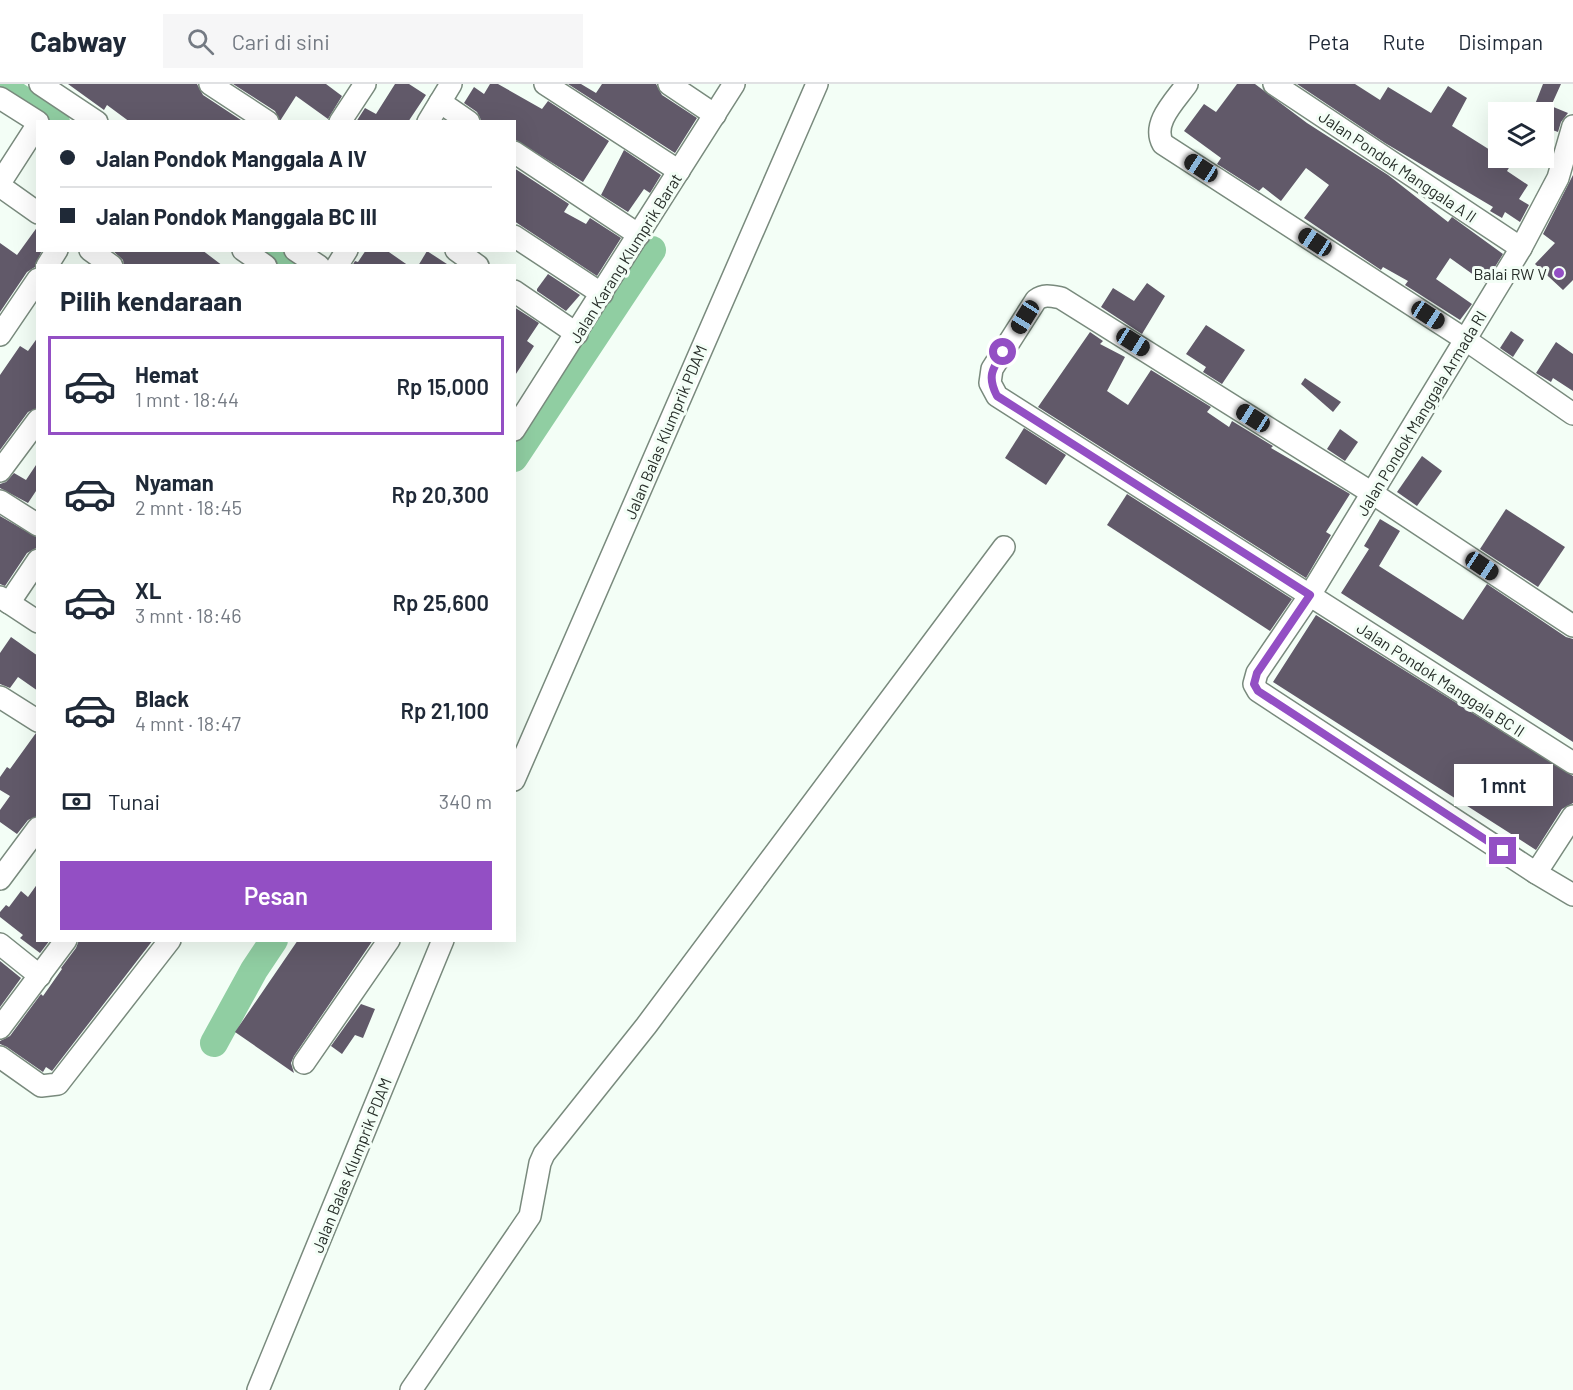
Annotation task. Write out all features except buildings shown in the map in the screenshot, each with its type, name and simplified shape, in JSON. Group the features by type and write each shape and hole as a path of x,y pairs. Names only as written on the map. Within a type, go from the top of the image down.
{"street":[{"path":"40,84 94,120"},
{"path":"210,84 265,120"},
{"path":"429,120 452,84"},
{"path":"545,84 679,171"},
{"path":"669,84 715,114"},
{"name":"Jalan Karang Klumprik Barat","path":"520,417 577,334 734,84"},
{"name":"Jalan Balas Klumprik PDAM","path":"516,775 817,84"},
{"path":"1188,84 1161,123 1159,137 1163,144 1466,340 1573,414"},
{"name":"Jalan Pondok Manggala A II","path":"1274,84 1521,248"},
{"path":"341,120 356,87"},
{"path":"0,98 36,122"},
{"path":"440,102 466,120"},
{"path":"36,126 0,184 36,211"},
{"name":"Jalan Pondok Manggala Armada RI","path":"1536,873 1258,691 1254,684 1257,673 1310,595 1521,248 1558,178 1573,126"},
{"path":"516,153 639,235"},
{"path":"516,237 602,294"},
{"path":"93,252 109,264"},
{"path":"245,252 263,264"},
{"path":"298,252 316,264"},
{"path":"459,252 475,264"},
{"path":"0,335 36,282"},
{"path":"516,292 577,334"},
{"name":"Jalan Pondok Manggala BC II","path":"1372,494 1061,298 1050,295 1041,296 1036,300 992,369 990,383 997,396 1573,763"},
{"path":"0,471 36,423"},
{"path":"1372,494 1573,626"},
{"path":"0,501 36,524"},
{"path":"411,1390 530,1216 540,1163 544,1154 646,1026 1004,547"},
{"path":"36,562 5,600 36,621"},
{"path":"0,697 36,720"},
{"path":"1573,816 1536,873 1573,895"},
{"path":"0,879 36,831"},
{"path":"0,1028 65,942"},
{"path":"0,1057 40,1086 58,1084 168,942"},
{"path":"304,1063 388,942"},
{"name":"Jalan Balas Klumprik PDAM","path":"258,1390 442,942"},
{"path":"0,944 40,976"}],"waterway":[{"path":"0,85 53,120"},
{"path":"516,455 652,250"},
{"path":"263,252 278,264"},
{"path":"214,1043 254,970 273,942"}],"place":[{"name":"Balai RW V","path":"1559,273"}],"route":[{"path":"1003,352 990,375 990,383 997,396 1310,595 1257,673 1254,684 1258,691 1503,851"}]}
